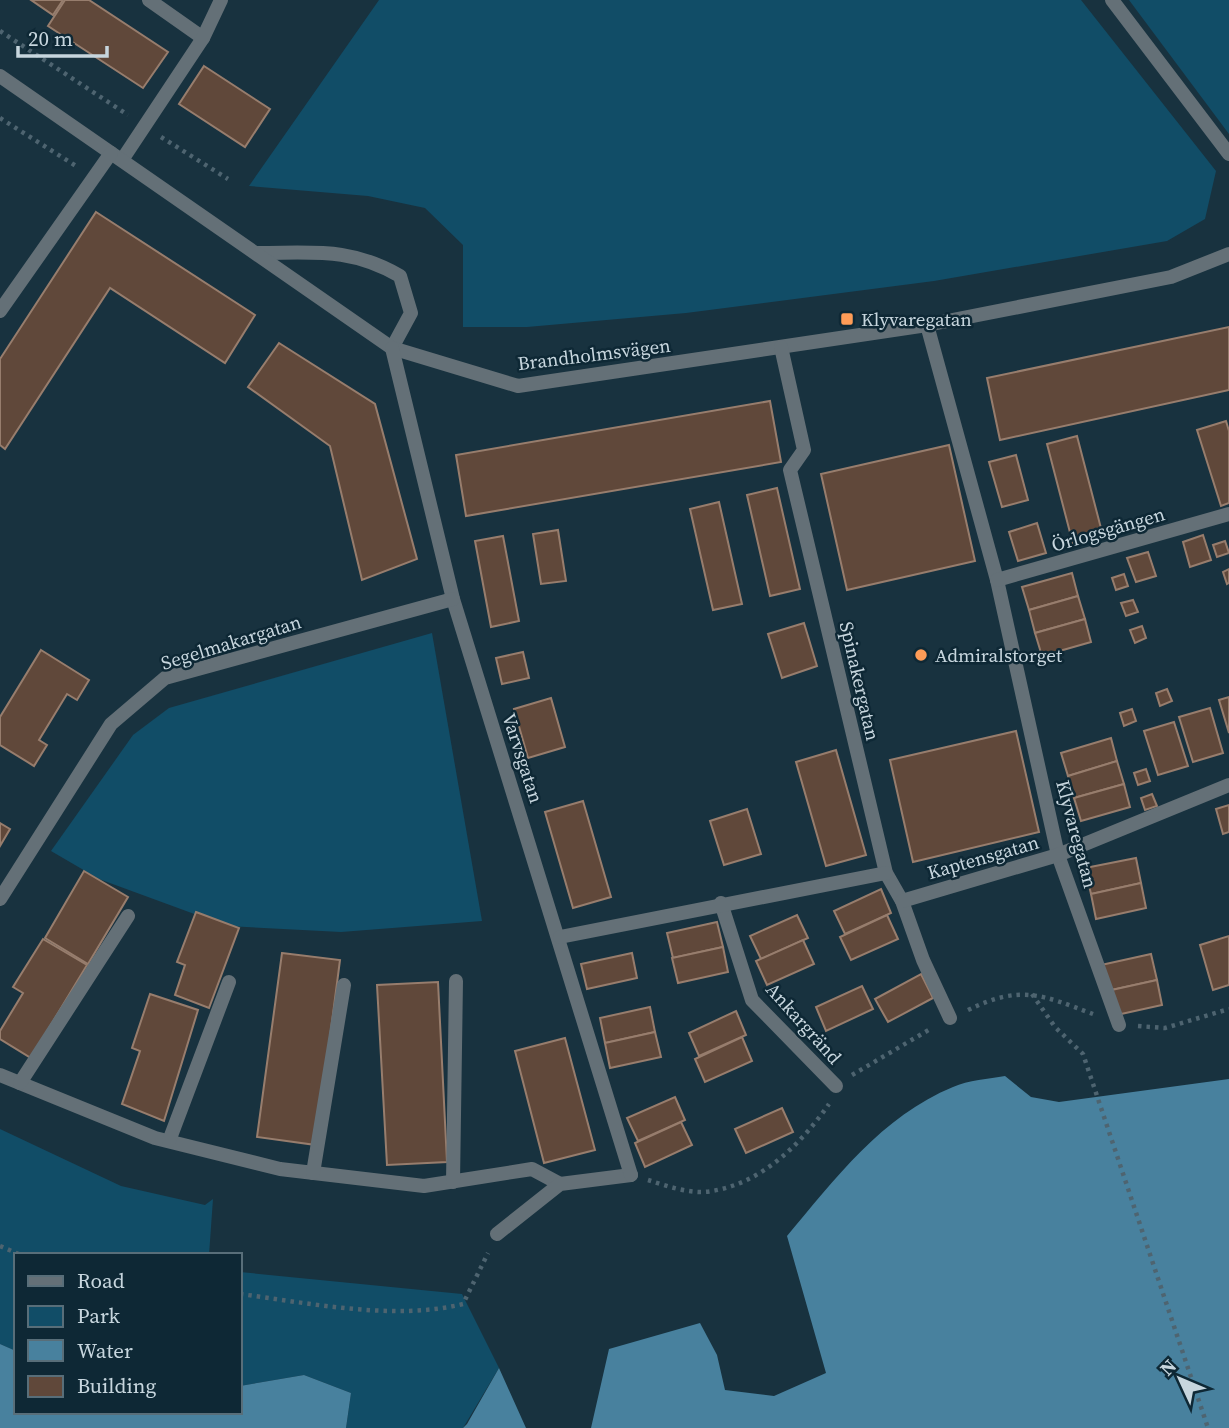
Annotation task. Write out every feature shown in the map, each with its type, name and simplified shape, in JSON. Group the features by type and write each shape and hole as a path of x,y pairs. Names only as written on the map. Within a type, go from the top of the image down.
{"street":[{"path":"149,0 204,38"},
{"path":"2,304 92,176 116,156 143,126 204,38 221,0"},
{"path":"1112,0 1229,154"},
{"name":"Brandholmsvägen","path":"0,76 392,348 518,386 928,325 1171,277 1229,254"},
{"path":"258,253 343,253 375,262 400,276 411,313 392,348"},
{"name":"Klyvaregatan","path":"928,325 997,580 1058,855 1119,1025"},
{"name":"Spinakergatan","path":"782,347 804,450 790,470 886,873 902,901 923,960 950,1018"},
{"name":"Varvsgatan","path":"392,348 453,599 560,937 631,1175"},
{"name":"Örlogsgängen","path":"997,580 1229,514"},
{"name":"Segelmakargatan","path":"0,899 111,723 165,678 453,599"},
{"name":"Kaptensgatan","path":"902,901 1058,855 1229,785"},
{"path":"560,937 722,903 886,873"},
{"name":"Ankargränd","path":"722,903 752,1000 836,1086"},
{"path":"20,1083 128,916"},
{"path":"453,1182 456,981"},
{"path":"169,1141 229,982"},
{"path":"313,1173 344,985"},
{"path":"0,1075 169,1141 280,1169 424,1186 532,1169 560,1184"},
{"path":"497,1234 560,1184 631,1175"}],"path":[{"path":"0,31 228,179"},
{"path":"0,118 92,176"},
{"path":"1032,994 1055,1027 1083,1054 1208,1428"},
{"path":"631,1175 670,1187 710,1192 755,1178 808,1134 833,1100 836,1086 875,1059 993,998 1032,994 1119,1025 1165,1028 1229,1009"},
{"path":"242,1294 321,1305 431,1312 463,1304 497,1234"},
{"path":"0,1246 16,1253"}],"green space":[{"path":"379,0 1081,0 1216,171 1205,219 1167,241 934,281 686,313 527,327 463,327 463,245 425,208 368,196 249,186"},
{"path":"1129,0 1229,0 1229,134"},
{"path":"432,633 482,921 341,932 227,926 99,879 51,851 133,735 169,708"},
{"path":"0,1129 121,1186 205,1205 213,1199 209,1253 14,1253 14,1350 0,1344"},
{"path":"242,1272 462,1294 499,1368 463,1428 346,1428 351,1393 304,1375 242,1386"}],"water":[{"path":"1005,1076 1031,1097 1059,1102 1229,1079 1229,1428 591,1428 609,1349 700,1323 717,1355 725,1390 774,1396 826,1373 787,1236 861,1151 904,1114 927,1099 959,1085"},
{"path":"0,1344 14,1350 14,1414 242,1414 242,1386 304,1375 351,1393 346,1428 0,1428"},
{"path":"499,1368 526,1428 463,1428 467,1424"}],"building":[{"path":"31,0 63,0 53,15"},
{"path":"65,0 89,0 168,52 143,88 48,26"},
{"path":"204,66 270,109 245,147 179,104"},
{"path":"96,212 255,315 225,363 110,288 5,449 0,445 0,359"},
{"path":"1229,327 1229,390 1000,440 987,378"},
{"path":"279,343 375,404 417,559 362,580 330,446 248,387"},
{"path":"770,401 781,462 466,516 456,455"},
{"path":"1226,421 1229,431 1229,503 1221,506 1197,430"},
{"path":"1077,436 1103,536 1073,544 1047,444"},
{"path":"949,445 975,561 847,590 821,474"},
{"path":"1016,455 1028,500 1002,507 989,462"},
{"path":"777,488 800,589 770,596 747,495"},
{"path":"719,502 742,604 713,610 690,509"},
{"path":"1037,523 1046,553 1018,561 1009,532"},
{"path":"558,530 566,581 541,584 533,534"},
{"path":"1203,535 1211,560 1190,567 1183,542"},
{"path":"503,536 519,621 491,627 475,541"},
{"path":"1225,541 1229,553 1217,557 1213,545"},
{"path":"1148,552 1156,576 1136,582 1127,558"},
{"path":"1229,569 1229,583 1227,584 1223,572"},
{"path":"1072,573 1078,596 1029,610 1022,587"},
{"path":"1124,574 1128,586 1116,590 1112,578"},
{"path":"1078,596 1085,619 1035,633 1029,610"},
{"path":"1133,600 1138,612 1126,616 1121,603"},
{"path":"1085,619 1091,642 1042,656 1035,633"},
{"path":"804,623 817,666 782,678 768,634"},
{"path":"1142,626 1146,638 1135,643 1130,630"},
{"path":"41,650 89,680 77,700 67,694 39,740 47,745 34,766 0,745 0,717"},
{"path":"523,652 529,678 502,684 496,658"},
{"path":"1167,689 1172,701 1160,706 1156,693"},
{"path":"1229,697 1229,733 1219,700"},
{"path":"551,698 565,747 528,758 514,709"},
{"path":"1210,708 1223,753 1193,762 1179,717"},
{"path":"1132,709 1136,721 1124,726 1120,713"},
{"path":"1174,722 1188,766 1158,775 1144,731"},
{"path":"1016,731 1039,832 913,862 890,760"},
{"path":"1111,738 1117,761 1068,776 1061,753"},
{"path":"836,750 866,855 826,866 796,762"},
{"path":"1117,761 1124,784 1074,798 1068,776"},
{"path":"1146,769 1150,781 1138,785 1134,773"},
{"path":"1124,784 1130,807 1081,821 1074,798"},
{"path":"1152,794 1157,806 1145,810 1141,798"},
{"path":"583,801 611,897 573,908 545,812"},
{"path":"1229,805 1229,832 1223,834 1216,809"},
{"path":"747,809 761,854 724,865 710,821"},
{"path":"0,823 10,829 0,846"},
{"path":"1136,858 1141,883 1091,894 1085,868"},
{"path":"84,871 128,897 88,964 45,938"},
{"path":"1141,883 1146,908 1096,919 1091,894"},
{"path":"881,889 891,913 845,934 834,911"},
{"path":"196,912 239,928 209,1008 175,995 185,965 177,962"},
{"path":"797,915 808,938 761,959 750,936"},
{"path":"887,915 898,939 851,960 840,937"},
{"path":"717,922 723,947 673,958 667,933"},
{"path":"1229,936 1229,985 1213,990 1200,945"},
{"path":"43,939 87,965 31,1058 0,1039 0,1031 23,993 13,987"},
{"path":"803,940 814,964 767,985 756,961"},
{"path":"723,947 728,972 678,983 672,958"},
{"path":"282,953 340,960 316,1145 257,1137"},
{"path":"632,953 637,978 587,989 581,964"},
{"path":"1151,954 1157,980 1107,991 1101,965"},
{"path":"921,974 933,998 888,1022 875,999"},
{"path":"1157,980 1162,1005 1112,1016 1107,991"},
{"path":"438,982 447,1162 387,1165 377,985"},
{"path":"862,986 873,1009 826,1031 816,1007"},
{"path":"150,994 198,1010 164,1121 122,1104 140,1051 132,1048"},
{"path":"650,1007 655,1032 605,1043 600,1018"},
{"path":"736,1011 746,1035 699,1056 689,1033"},
{"path":"655,1032 661,1057 610,1068 605,1043"},
{"path":"742,1037 752,1061 705,1082 695,1059"},
{"path":"565,1038 595,1150 544,1163 515,1051"},
{"path":"675,1097 685,1120 638,1141 627,1118"},
{"path":"782,1108 793,1132 746,1153 735,1129"},
{"path":"681,1122 692,1145 645,1167 635,1143"}],"place":[{"name":"Klyvaregatan","path":"847,319"},
{"name":"Admiralstorget","path":"921,655"}]}
